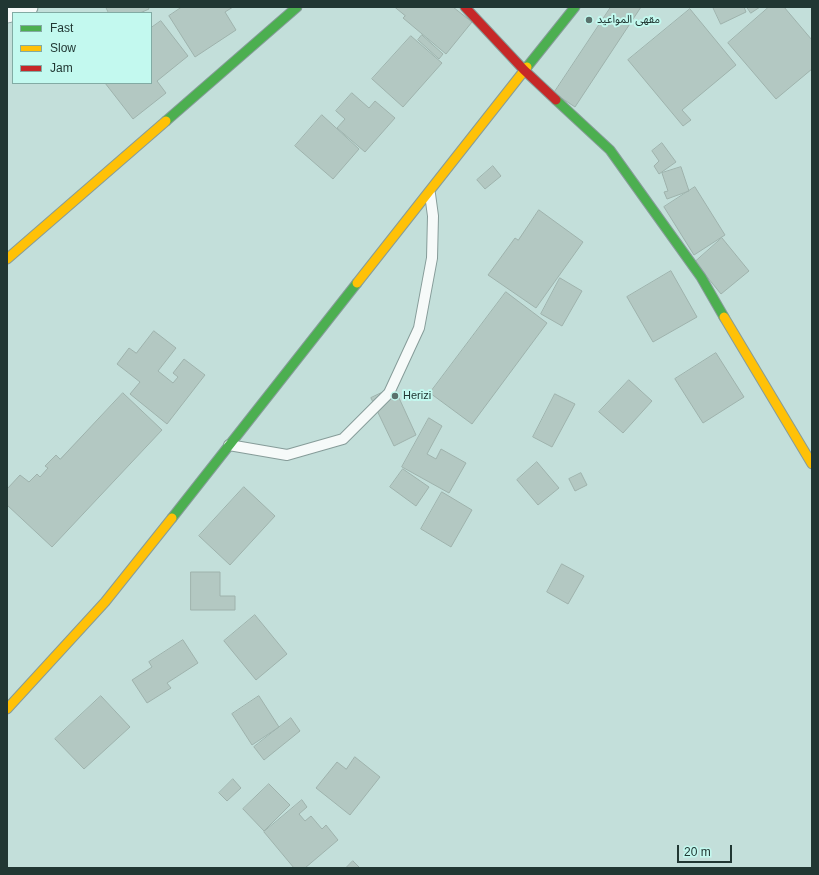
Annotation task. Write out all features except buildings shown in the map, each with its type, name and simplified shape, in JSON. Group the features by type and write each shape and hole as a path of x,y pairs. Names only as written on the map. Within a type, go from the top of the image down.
{"street":[{"path":"7,13 28,7"},
{"path":"7,259 297,7"},
{"path":"465,7 524,70 610,150 701,277 812,464"},
{"path":"7,708 105,602 575,7"}],"lane":[{"path":"229,445 287,455 344,439 389,393 419,328 432,258 433,216 429,191"}],"traffic: fast":[{"path":"166,121 297,7"},
{"path":"527,67 575,7"},
{"path":"556,100 610,150 701,277 724,317"},
{"path":"172,518 357,283"}],"traffic: slow":[{"path":"357,283 527,67"},
{"path":"7,259 166,121"},
{"path":"724,317 812,464"},
{"path":"7,709 105,602 172,518"}],"traffic: jam":[{"path":"465,7 524,70 556,100"}],"place":[{"name":"مقهى المواعيد","path":"589,20"},
{"name":"Herizi","path":"395,396"}]}
